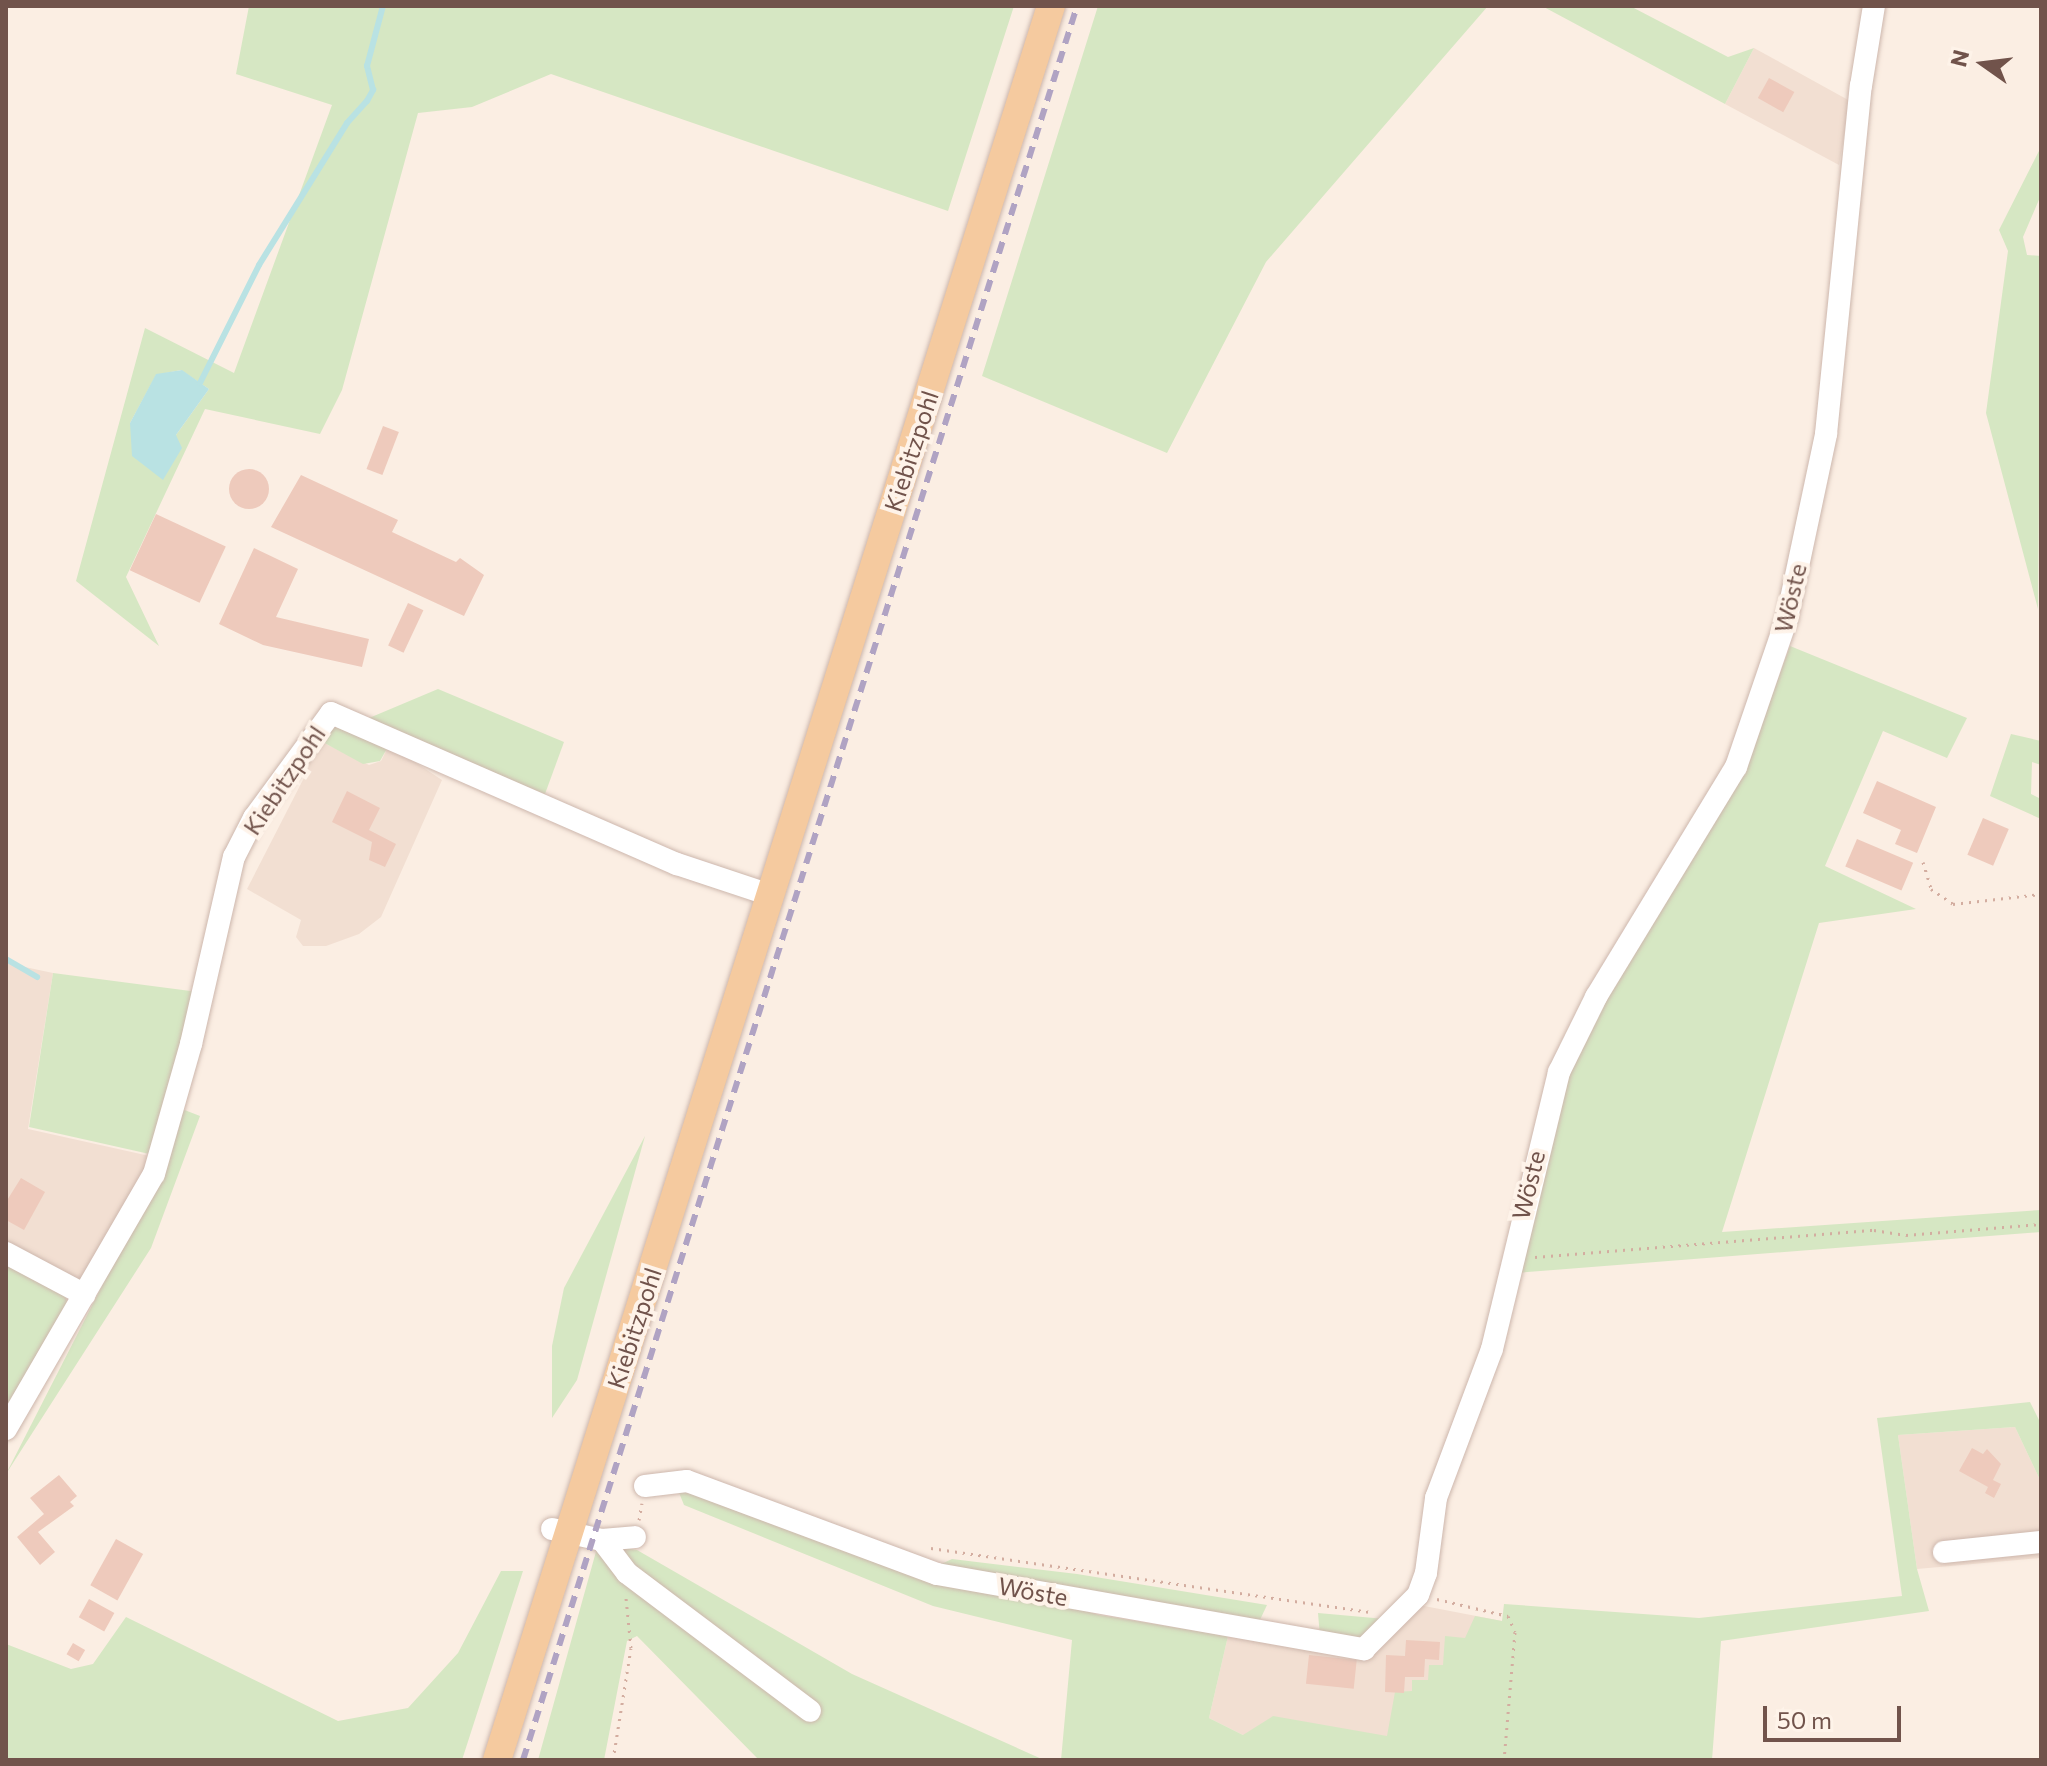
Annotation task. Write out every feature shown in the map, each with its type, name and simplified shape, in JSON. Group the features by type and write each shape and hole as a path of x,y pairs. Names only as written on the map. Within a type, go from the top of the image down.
{"main road":[{"name":"Kiebitzpohl","path":"497,1760 561,1531 770,895 1051,6"}],"street":[{"name":"Wöste","path":"645,1486 687,1481 937,1574 1364,1649 1418,1595 1447,1458 1486,1372 1546,1111 1571,1045 1736,767 1787,618 1826,434 1861,86 1874,6"},
{"name":"Kiebitzpohl","path":"6,1429 154,1174 191,1044 220,901 254,818 331,713 677,864 770,895"},
{"path":"6,1253 85,1295"},
{"path":"561,1531 602,1540 635,1537"},
{"path":"602,1540 627,1573 810,1711"},
{"path":"1944,1552 2041,1542"}],"path":[{"path":"1923,862 1931,889 1953,904 2041,894"},
{"path":"1510,1259 1874,1230 1906,1235 2041,1224"},
{"path":"1418,1595 1508,1616 1515,1632 1504,1760"}],"shaded area":[{"path":"1754,48 1850,101 1839,165 1725,104"},
{"path":"318,740 369,765 381,761 389,745 442,780 381,917 359,934 326,946 303,946 296,937 301,920 247,889 307,772 297,766"},
{"path":"6,963 53,973 28,1129 154,1157 90,1280 74,1283 6,1246"},
{"path":"2015,1427 2041,1482 2041,1558 1917,1569 1898,1435"},
{"path":"1419,1605 1502,1621 1495,1760 1243,1735 1209,1718 1228,1636 1367,1656"}],"green space":[{"path":"249,6 1014,6 948,211 551,74 472,107 418,113 342,390 320,434 205,409 126,577 159,646 76,581 145,328 234,373 332,105 236,74","holes":["181,370 209,389 176,435 130,423 156,375"]},
{"path":"1098,6 1488,6 1266,262 1167,453 982,376"},
{"path":"1542,6 1630,6 1728,57 1754,48 1725,104"},
{"path":"2041,147 2041,195 2023,237 2027,255 2041,256 2038,609 1986,413 2008,251 1999,230"},
{"path":"1790,646 1967,718 1947,758 1883,731 1825,866 1916,909 1819,923 1722,1232 2041,1210 2041,1232 1515,1273 1559,1095 1600,1001 1749,759"},
{"path":"438,689 564,742 545,794 362,721"},
{"path":"337,719 389,745 380,761 363,764 319,740"},
{"path":"2011,734 2041,741 2041,765 2032,762 2031,794 2041,799 2041,819 1990,796"},
{"path":"53,973 198,992 154,1155 29,1127"},
{"path":"182,1109 200,1116 151,1248 6,1474 128,1235"},
{"path":"645,1136 577,1380 552,1418 552,1346 564,1288"},
{"path":"6,1261 64,1292 69,1309 6,1410"},
{"path":"2030,1402 2041,1424 2041,1482 2015,1427 1898,1435 1917,1569 1929,1611 1721,1641 1712,1760 1061,1760 1072,1640 933,1606 684,1505 678,1490 1099,1615 1228,1636 1209,1718 1243,1735 1273,1716 1387,1736 1395,1692 1412,1691 1412,1680 1428,1680 1429,1665 1443,1665 1445,1636 1465,1638 1475,1616 1502,1621 1504,1604 1699,1618 1902,1596 1877,1418"},
{"path":"607,1545 637,1550 852,1674 1044,1760 759,1760 637,1636 627,1641 604,1760 538,1760 597,1548"},
{"path":"952,1559 1077,1574 1267,1605 1258,1624 937,1566"},
{"path":"501,1571 523,1571 462,1760 6,1760 6,1644 71,1669 93,1664 126,1617 338,1721 408,1708 458,1653"},
{"path":"1318,1613 1385,1619 1359,1643 1320,1637"}],"water":[{"path":"182,370 209,389 176,435 182,448 163,480 132,456 130,423 156,374"}],"building":[{"path":"1769,78 1794,92 1783,112 1758,98"},
{"path":"383,426 399,432 382,475 367,469"},
{"path":"249,469 263,475 269,489 263,503 249,509 235,503 229,489 235,475"},
{"path":"301,475 398,520 392,532 456,562 460,558 484,575 464,616 271,527"},
{"path":"156,514 226,547 200,603 130,570"},
{"path":"254,548 298,569 276,617 369,639 362,667 263,645 219,624"},
{"path":"408,603 423,610 404,653 388,646"},
{"path":"1877,781 1936,807 1917,853 1895,844 1901,830 1863,813"},
{"path":"347,791 380,808 369,830 396,844 385,867 369,860 372,842 332,822"},
{"path":"1983,818 2009,829 1993,866 1967,855"},
{"path":"1857,839 1913,863 1901,890 1845,867"},
{"path":"21,1178 45,1192 24,1230 6,1220 6,1202"},
{"path":"1972,1448 1983,1454 1987,1449 2001,1464 1993,1480 2001,1484 1994,1498 1985,1493 1988,1487 1959,1471"},
{"path":"59,1475 77,1496 70,1502 74,1506 38,1532 55,1552 40,1565 17,1537 44,1514 30,1498"},
{"path":"116,1539 143,1554 117,1600 90,1585"},
{"path":"89,1599 114,1613 104,1631 79,1617"},
{"path":"1406,1640 1440,1642 1439,1660 1425,1659 1424,1677 1405,1677 1404,1693 1385,1692 1386,1655 1405,1656"},
{"path":"73,1643 85,1650 79,1661 66,1654"},
{"path":"1309,1655 1357,1660 1354,1689 1306,1684"}],"waterway":[{"path":"200,383 259,265 347,123 373,90 367,66 383,6"},
{"path":"6,959 37,977"}],"railway":[{"path":"523,1760 1077,6"}]}
